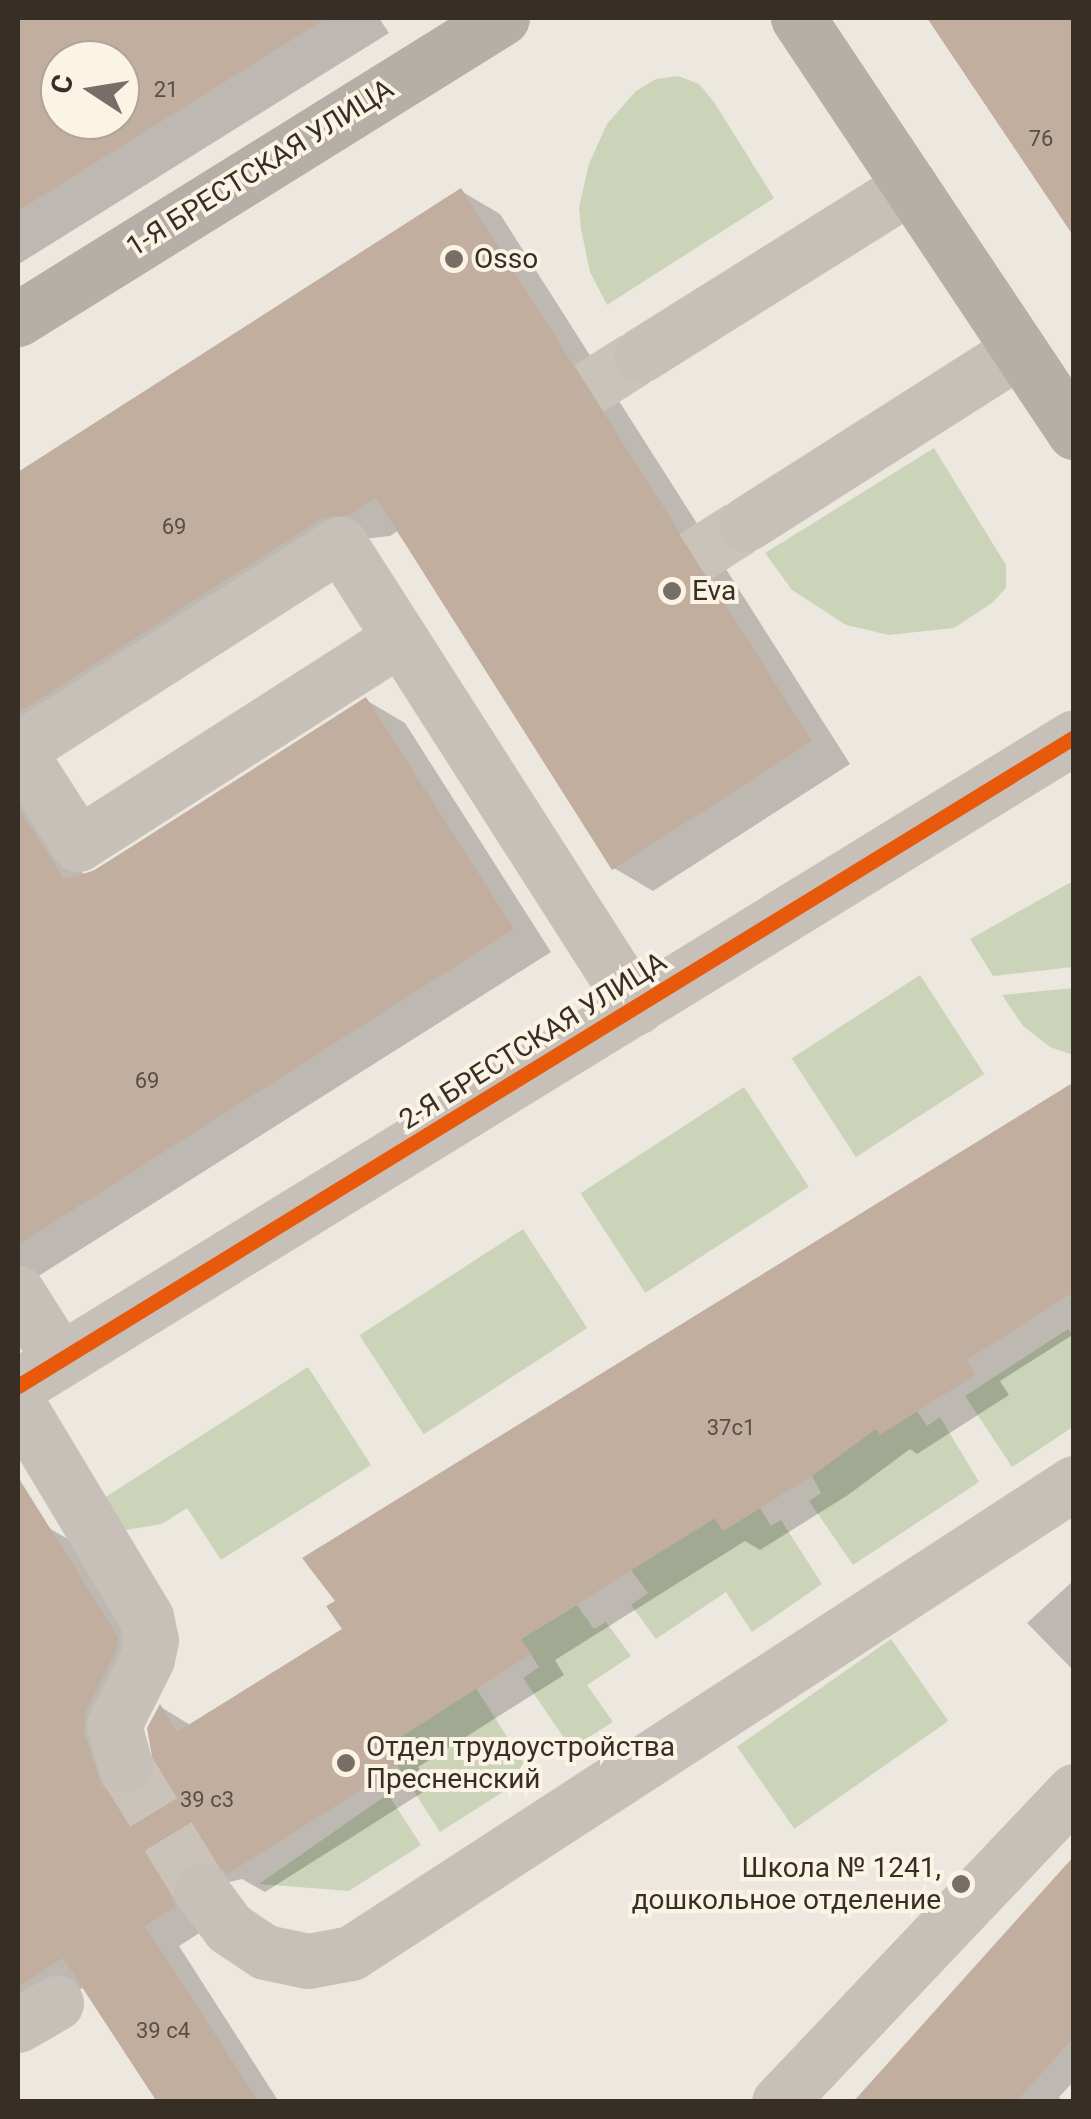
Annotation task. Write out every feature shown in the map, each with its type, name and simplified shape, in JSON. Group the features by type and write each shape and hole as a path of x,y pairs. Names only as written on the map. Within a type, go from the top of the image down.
{"main road":[{"name":"1-Я БРЕСТСКАЯ УЛИЦА","path":"18,319 502,18"},
{"path":"798,18 1074,432"}],"street":[{"path":"899,172 631,341 788,221 899,172"},
{"path":"746,524 1019,350"},
{"path":"400,638 78,844 18,750 340,544 636,1007"},
{"name":"2-Я БРЕСТСКАЯ УЛИЦА","path":"39,1373 1074,737"},
{"path":"18,1293 39,1373"},
{"path":"18,1404 146,1617 151,1640 147,1659 114,1724 124,1765"},
{"path":"201,1890 229,1928 265,1952 308,1961 351,1953 1074,1483"},
{"path":"804,2093 1074,1791"}],"green space":[{"path":"678,76 699,84 714,102 774,198 607,305 590,272 581,229 579,207 589,164 607,124 636,91 656,79"},
{"path":"934,448 1006,565 1006,588 992,603 954,628 889,635 846,625 792,590 765,553"},
{"path":"1073,881 1073,967 993,976 970,939"},
{"path":"920,975 984,1074 856,1157 792,1058"},
{"path":"1073,988 1073,1055 1050,1047 1023,1026 1002,995"},
{"path":"744,1087 809,1187 645,1293 580,1193"},
{"path":"523,1229 587,1328 424,1434 359,1335"},
{"path":"1068,1329 1073,1335 1073,1427 1012,1467 965,1396"},
{"path":"308,1367 371,1465 221,1560 187,1508 162,1524 120,1531 101,1500"},
{"path":"917,1411 927,1426 940,1417 979,1482 853,1565 809,1501 821,1493 812,1476 870,1420"},
{"path":"760,1508 771,1526 781,1520 822,1584 752,1632 726,1592 656,1639 631,1605 648,1593 631,1570 715,1518 723,1531"},
{"path":"577,1605 594,1629 606,1622 631,1656 587,1685 613,1722 571,1748 523,1678 539,1667 521,1639"},
{"path":"891,1639 948,1721 794,1829 737,1747"},
{"path":"476,1688 531,1774 440,1832 375,1731"},
{"path":"388,1794 421,1845 349,1891 259,1884"}],"building":[{"path":"18,18 327,18 140,135 140,40 40,40 40,140 132,140 18,211"},
{"path":"927,18 1074,18 1074,237"},
{"path":"461,188 812,741 612,870 376,498 350,515 323,518 18,713 18,472"},
{"path":"366,697 514,929 18,1245 18,807 64,879 80,875 95,870"},
{"path":"1074,1082 1074,1292 967,1360 975,1375 880,1435 876,1429 812,1476 723,1531 715,1518 521,1639 531,1654 385,1747 397,1767 228,1874 213,1861 197,1859 182,1866 172,1878 170,1892 175,1907 145,1926 259,2102 157,2102 63,1958 18,1987 18,1477 118,1637 117,1649 86,1711 84,1733 102,1786 116,1795 134,1795 146,1788 155,1774 147,1728 160,1704 177,1732 342,1629 326,1606 335,1601 302,1558"},
{"path":"1074,1856 1074,2037 1016,2102 853,2102"}],"tunnel":[{"path":"589,388 641,355"},
{"path":"694,557 746,524"},
{"path":"125,1765 201,1890"}],"cycle path":[{"path":"18,1386 1074,737"}],"place":[{"name":"Osso","path":"454,259"},
{"name":"Eva","path":"672,591"},
{"name":"Отдел трудоустройства Пресненский","path":"346,1763"},
{"name":"Школа № 1241, дошкольное отделение","path":"961,1884"}]}
